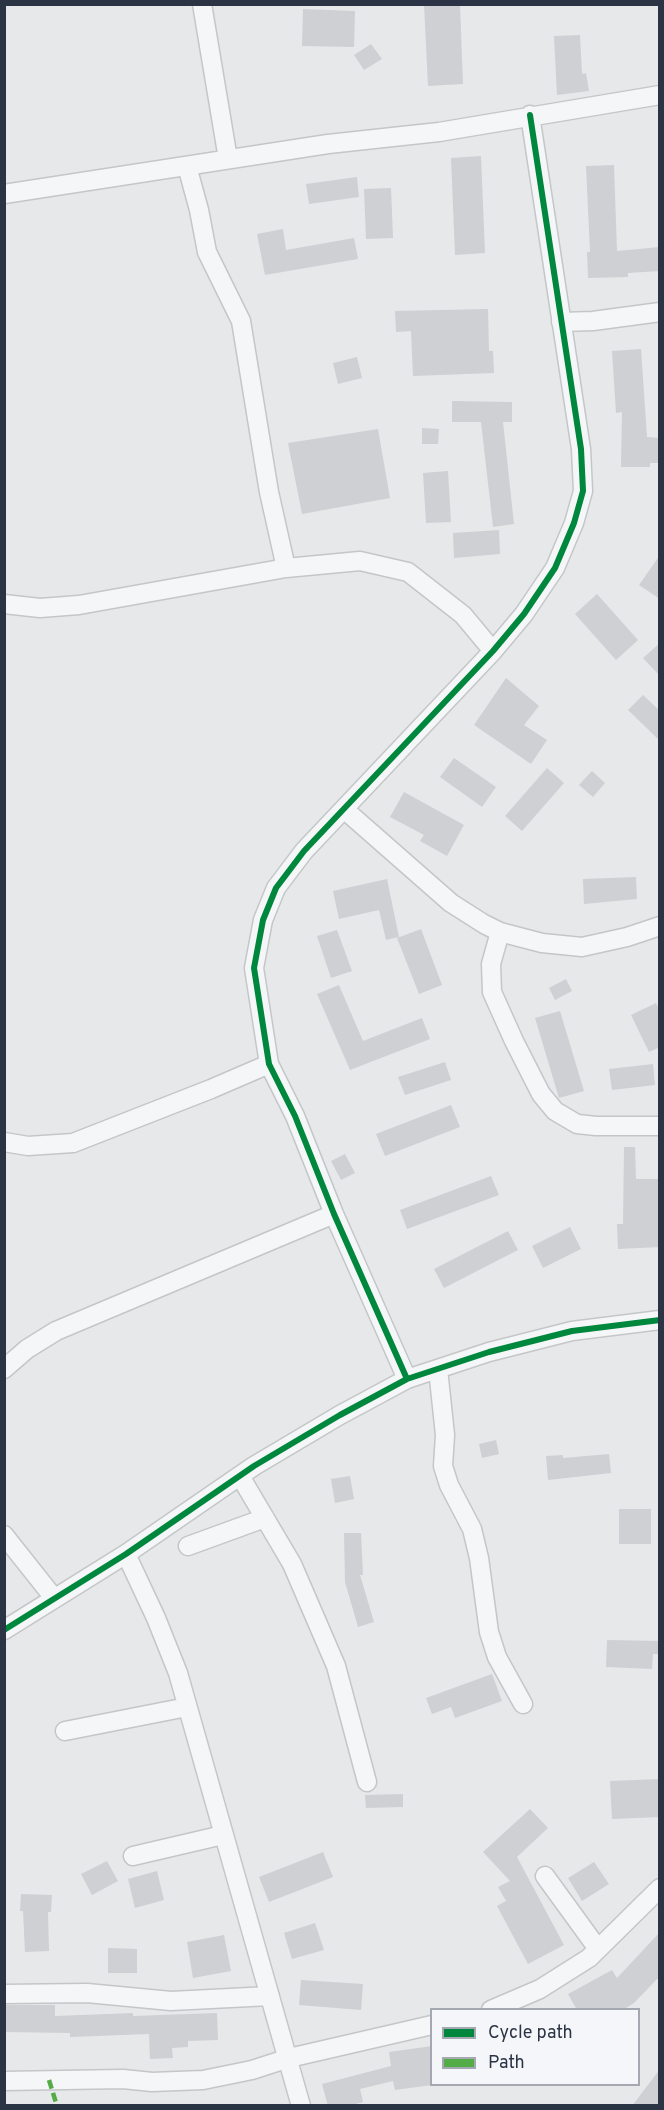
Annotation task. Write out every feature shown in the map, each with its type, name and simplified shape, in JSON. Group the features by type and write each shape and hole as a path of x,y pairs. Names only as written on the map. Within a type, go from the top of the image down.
{"street":[{"path":"202,4 228,159"},
{"path":"4,195 328,144 439,132 660,94"},
{"path":"407,1379 334,1214 295,1116 268,1064 254,968 263,920 276,888 304,851 493,651 524,614 555,568 574,523 583,491 580,449 530,115"},
{"path":"187,166 207,252 241,321 269,492 286,568"},
{"path":"561,322 593,321 660,312"},
{"path":"4,604 40,608 79,605 286,568 360,561 408,573 463,615 493,651"},
{"path":"345,810 451,903 500,932 542,943 582,947 627,937 660,926"},
{"path":"500,932 491,963 492,992 541,1094 555,1111 577,1124 660,1126"},
{"path":"4,1142 28,1146 73,1143 268,1064"},
{"path":"4,1369 27,1349 56,1332 334,1214"},
{"path":"4,1630 126,1554 240,1476 340,1415 407,1379 489,1352 572,1331 660,1320"},
{"path":"438,1369 445,1435 443,1466 449,1485 472,1529 479,1558 489,1632 497,1657 523,1704"},
{"path":"240,1476 292,1564 336,1666 367,1782"},
{"path":"188,1546 265,1518"},
{"path":"4,1535 54,1598"},
{"path":"126,1554 178,1672 301,2106"},
{"path":"65,1731 187,1707"},
{"path":"133,1856 223,1834"},
{"path":"545,1876 598,1949"},
{"path":"496,2008 540,1989 589,1958 660,1888"},
{"path":"4,1994 87,1993 171,2001 270,1996"},
{"path":"4,2081 123,2079 152,2082 203,2079 252,2070 289,2058 430,2025"}],"building":[{"path":"424,4 460,4 463,84 428,86"},
{"path":"303,9 355,11 354,47 302,46"},
{"path":"580,35 582,74 586,73 589,91 557,95 554,36"},
{"path":"371,44 382,59 364,70 354,55"},
{"path":"481,156 485,253 455,255 451,158"},
{"path":"614,165 617,251 660,247 660,271 628,273 628,277 588,278 587,252 590,252 586,166"},
{"path":"357,177 359,197 309,204 306,184"},
{"path":"391,188 393,238 366,239 364,189"},
{"path":"283,229 286,250 354,238 358,259 265,275 257,234"},
{"path":"488,309 489,351 493,351 494,373 413,376 411,331 396,332 395,311"},
{"path":"641,349 647,437 660,438 660,463 650,463 650,467 621,467 622,412 616,413 612,351"},
{"path":"357,357 362,378 338,384 333,363"},
{"path":"452,401 512,402 512,422 503,422 514,524 493,527 481,422 452,422"},
{"path":"422,428 439,429 438,444 422,444"},
{"path":"378,429 390,498 302,514 288,443"},
{"path":"448,471 451,522 426,523 423,473"},
{"path":"499,530 500,554 454,558 453,533"},
{"path":"660,555 660,599 639,585"},
{"path":"597,594 638,640 616,660 575,614"},
{"path":"660,643 660,676 643,658"},
{"path":"506,678 539,706 524,725 547,740 531,764 474,725"},
{"path":"643,695 660,711 660,741 628,710"},
{"path":"454,758 496,787 482,807 440,777"},
{"path":"547,768 564,783 522,831 505,816"},
{"path":"592,771 605,783 593,797 579,785"},
{"path":"404,792 464,825 447,856 420,841 424,835 390,817"},
{"path":"636,877 637,899 584,904 583,879"},
{"path":"387,879 399,937 386,940 379,910 339,919 333,891"},
{"path":"421,929 442,985 419,994 397,938"},
{"path":"337,930 352,971 331,978 317,936"},
{"path":"566,979 572,991 555,1000 549,988"},
{"path":"339,985 363,1041 422,1018 430,1039 350,1070 317,994"},
{"path":"656,1003 660,1011 660,1047 649,1052 631,1015"},
{"path":"560,1011 584,1091 559,1098 535,1018"},
{"path":"445,1062 451,1080 405,1095 398,1077"},
{"path":"653,1064 655,1085 612,1090 609,1069"},
{"path":"451,1105 460,1127 385,1156 376,1134"},
{"path":"624,1147 635,1147 636,1179 660,1179 660,1247 618,1249 617,1224 623,1224"},
{"path":"345,1154 355,1173 341,1180 331,1161"},
{"path":"491,1176 499,1195 407,1229 400,1210"},
{"path":"570,1227 581,1249 543,1268 532,1246"},
{"path":"508,1231 518,1250 444,1288 434,1269"},
{"path":"496,1440 499,1454 482,1458 479,1444"},
{"path":"609,1454 611,1473 548,1480 546,1456 563,1455 563,1458"},
{"path":"350,1476 354,1499 335,1503 331,1479"},
{"path":"619,1509 651,1509 651,1544 619,1544"},
{"path":"344,1533 361,1533 363,1575 360,1575 374,1622 358,1627 345,1582"},
{"path":"607,1640 660,1641 660,1654 653,1654 652,1669 606,1667"},
{"path":"492,1674 502,1701 455,1718 451,1707 432,1714 426,1698"},
{"path":"660,1779 660,1817 612,1819 610,1781"},
{"path":"403,1794 403,1807 366,1808 365,1795"},
{"path":"530,1809 548,1828 517,1857 564,1945 528,1964 497,1906 506,1901 498,1887 510,1881 483,1852"},
{"path":"323,1852 333,1877 269,1902 259,1877"},
{"path":"107,1861 118,1881 92,1895 81,1874"},
{"path":"594,1862 609,1884 582,1901 568,1878"},
{"path":"157,1871 164,1900 135,1908 128,1879"},
{"path":"21,1894 52,1895 51,1912 48,1912 49,1951 25,1952 23,1911 20,1911"},
{"path":"315,1923 324,1950 292,1959 284,1933"},
{"path":"660,1932 660,1976 634,2003 626,2008 576,2008 568,1994 612,1970 617,1978"},
{"path":"224,1935 231,1971 193,1978 187,1942"},
{"path":"108,1948 137,1949 137,1973 108,1973"},
{"path":"301,1980 363,1984 361,2010 299,2005"},
{"path":"4,2005 55,2005 55,2016 217,2013 218,2040 188,2041 188,2047 172,2048 173,2058 150,2059 149,2034 70,2037 70,2033 4,2032"},
{"path":"430,2046 430,2085 395,2090 393,2081 360,2089 363,2102 348,2106 328,2106 322,2084 391,2066 389,2052"},
{"path":"660,2069 660,2106 632,2106"}],"marked path":[{"path":"49,2080 57,2106"}],"cycle path":[{"path":"407,1379 334,1214 295,1116 269,1064 254,968 263,920 276,888 304,851 493,651 524,614 555,568 574,523 583,491 581,449 530,115"},
{"path":"4,1630 126,1554 254,1466 340,1415 407,1379 489,1352 572,1331 660,1320"}]}
